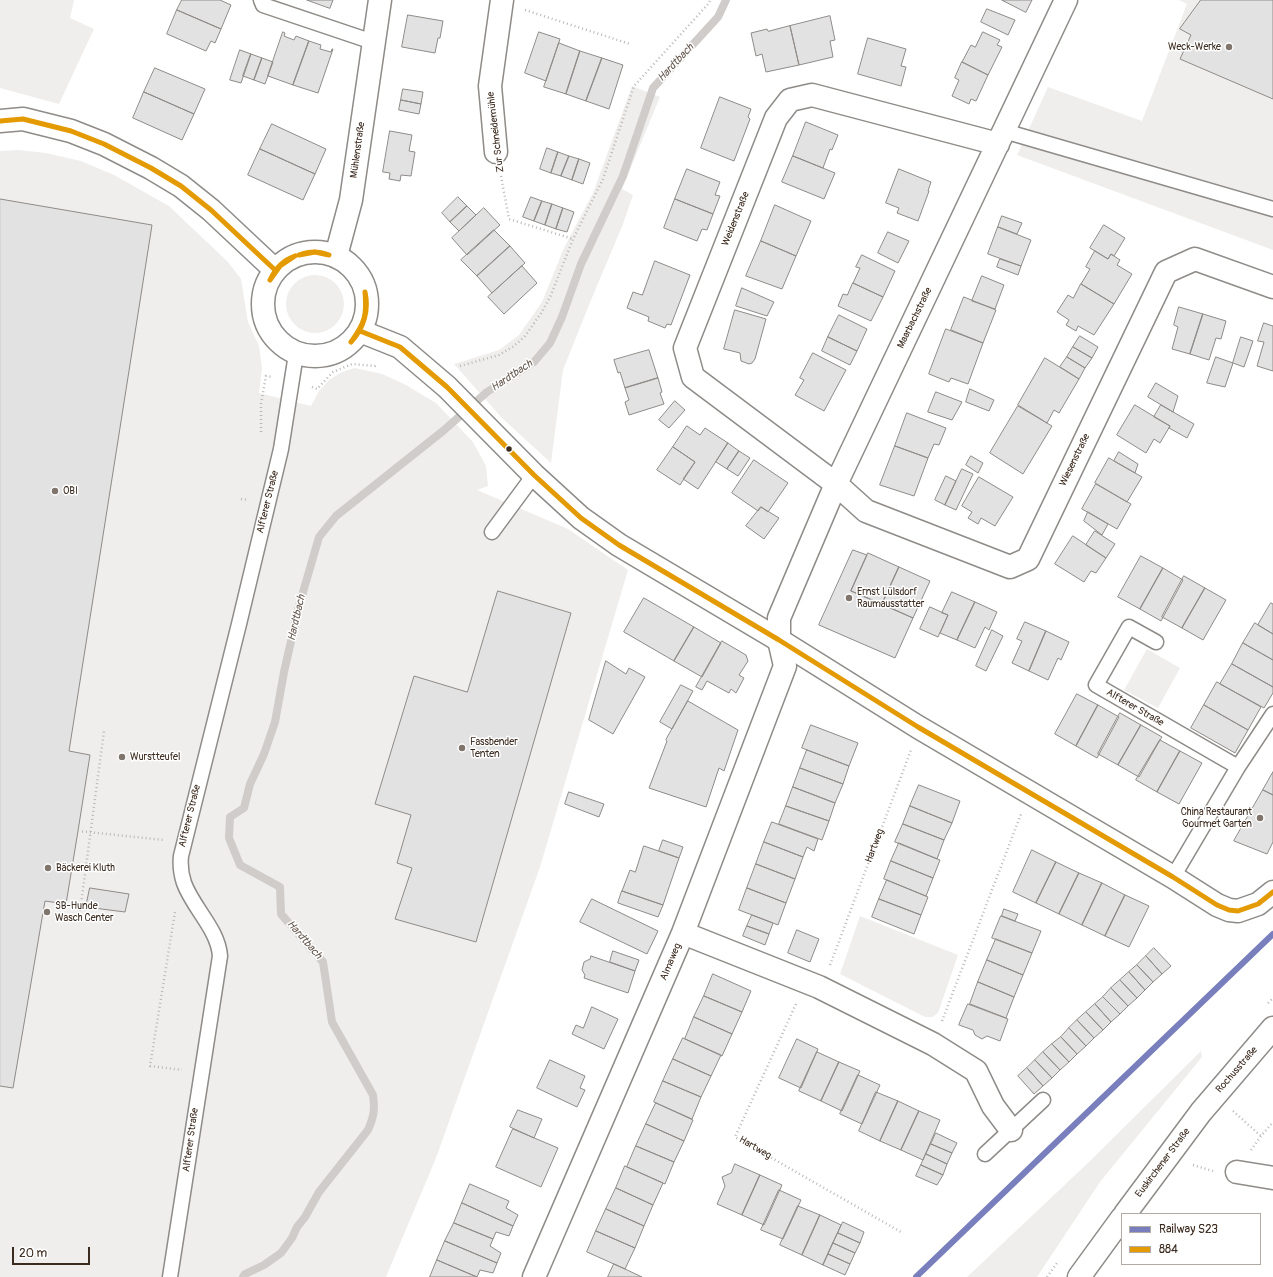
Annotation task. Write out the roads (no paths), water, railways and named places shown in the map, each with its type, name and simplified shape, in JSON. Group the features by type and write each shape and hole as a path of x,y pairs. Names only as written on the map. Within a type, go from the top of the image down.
{"street":[{"name":"Mühlenstraße","path":"336,256 351,200 380,0"},
{"name":"Maarbachstraße","path":"779,640 779,618 836,484 1066,0"},
{"name":"Zur Schneidemühle","path":"496,152 490,86 502,1"},
{"name":"Weidenstraße","path":"836,484 692,377 685,348 776,118 790,100 812,95 1001,137"},
{"path":"0,121 22,119 71,131 104,144 151,168 181,186 211,210 275,270"},
{"path":"308,252 318,252 336,256 346,262 359,276 367,299 367,313 360,331 354,339 339,351 330,355 311,357 296,354 278,342 267,328 262,305 264,291 275,270 285,260 308,252"},
{"name":"Wiesenstraße","path":"836,484 866,511 873,514 1010,567 1028,559 1166,272 1195,259 1273,287"},
{"path":"360,331 400,347 440,381 481,424 581,518 619,545 779,640 918,727 1173,877 1217,905 1229,910 1238,911 1258,904 1273,892"},
{"name":"Almaweg","path":"534,1277 683,933 785,666 779,640"},
{"path":"683,933 812,984 933,1044 976,1072 993,1106 1011,1130"},
{"name":"Rochusstraße","path":"1201,1112 1273,1028"},
{"name":"Euskirchener Straße","path":"1126,1213 1201,1112"},
{"path":"1237,1172 1273,1178"},
{"path":"1079,1277 1121,1219"}],"lane":[{"path":"261,0 263,5 373,42"},
{"path":"1001,137 1273,209"},
{"name":"Alfterer Straße","path":"170,1277 219,963 219,950 215,938 183,882 180,863 182,846 239,624 281,449 296,354"},
{"path":"492,532 534,475"},
{"name":"Alfterer Straße","path":"1156,642 1129,627 1096,685 1238,767"},
{"path":"1173,877 1238,767 1273,714"},
{"path":"985,1154 1043,1100"}],"waterway":[{"name":"Hardtbach","path":"243,1277 245,1274 264,1265 281,1253 292,1238 297,1227 305,1217 319,1192 368,1130 374,1113 373,1095 332,1022 323,962 281,914 280,887 240,865 229,838 230,817 244,808 250,784 264,754 275,722 284,672 299,606 319,537 336,516 443,431 487,392 534,362 550,343 562,317 581,264 623,176 653,88 718,17 726,0"}],"rail line":[{"name":"S23","path":"916,1277 1273,934"}],"place":[{"name":"Weck-Werke","path":"1229,47"},
{"name":"OBI","path":"55,491"},
{"name":"Ernst Lülsdorf Raumausstatter","path":"849,598"},
{"name":"Fassbender Tenten","path":"462,748"},
{"name":"Wurstteufel","path":"122,757"},
{"name":"China Restaurant Gourmet Garten","path":"1260,818"},
{"name":"Bäckerei Kluth","path":"48,868"},
{"name":"SB-Hunde Wasch Center","path":"47,912"}]}
